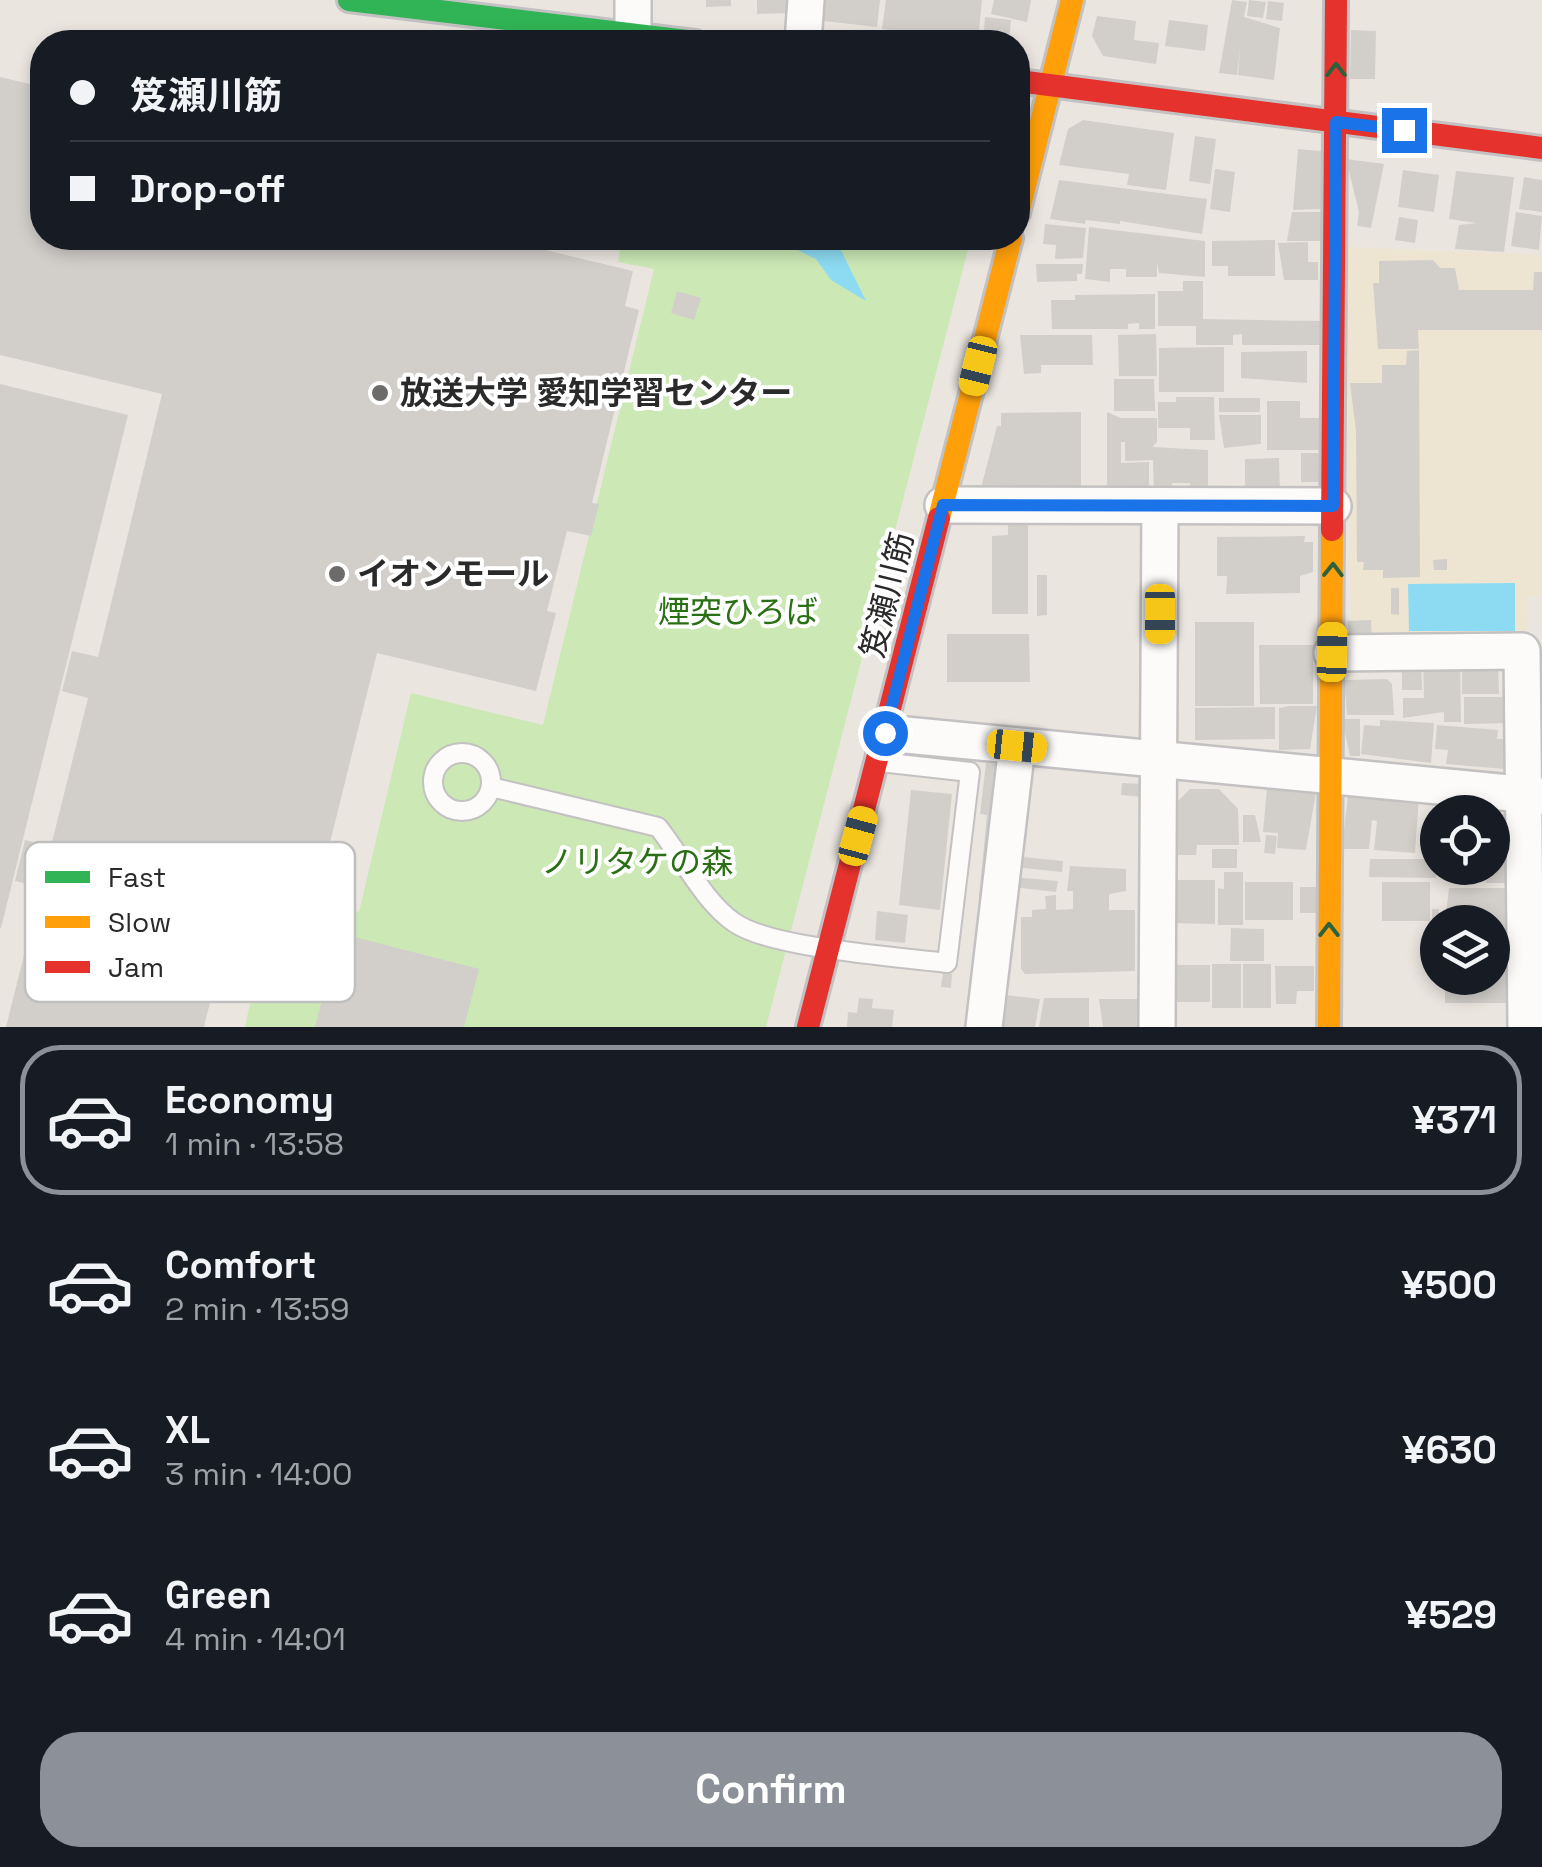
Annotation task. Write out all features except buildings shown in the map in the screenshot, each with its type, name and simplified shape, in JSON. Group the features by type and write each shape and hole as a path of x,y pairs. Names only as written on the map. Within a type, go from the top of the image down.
{"street":[{"path":"349,0 633,18 664,30"},
{"path":"804,30 806,0"},
{"path":"1030,164 1072,0"},
{"path":"1329,1027 1336,0"},
{"path":"1030,82 1542,148"},
{"name":"笈瀬川筋","path":"808,1027 1008,250"},
{"path":"943,505 1333,506"},
{"path":"1157,1027 1160,506"},
{"path":"1332,652 1522,651 1534,795 1526,1027"},
{"path":"882,747 1017,746 1534,795"},
{"path":"984,1027 1017,746"}],"lane":[{"path":"491,787 658,827 714,903 737,925 829,948 947,963 970,772 882,747"}],"shaded area":[{"path":"1346,247 1542,255 1542,596 1527,597 1528,642 1351,643"}],"green space":[{"name":"ノリタケの森","path":"620,250 968,250 766,1027 245,1027 250,1002 355,1002 355,911 359,912 411,693 543,725 654,269 618,262"}],"water":[{"path":"797,250 841,250 866,301 831,280 816,259"},
{"path":"1515,583 1515,631 1409,631 1408,584"}],"traffic: fast":[{"path":"349,0 596,30"}],"traffic: slow":[{"path":"1030,166 1072,0"},
{"path":"939,518 1008,250"},
{"path":"1329,1027 1332,530"}],"traffic: jam":[{"path":"1332,530 1336,0"},
{"path":"1030,83 1542,148"},
{"path":"808,1027 939,518"}],"place":[{"name":"放送大学 愛知学習センター","path":"380,393"},
{"name":"イオンモール","path":"337,574"}],"route":[{"path":"885,733 943,505 1333,506 1336,122 1404,130"}],"park label":[{"name":"煙突ひろば","path":"738,612"}]}
